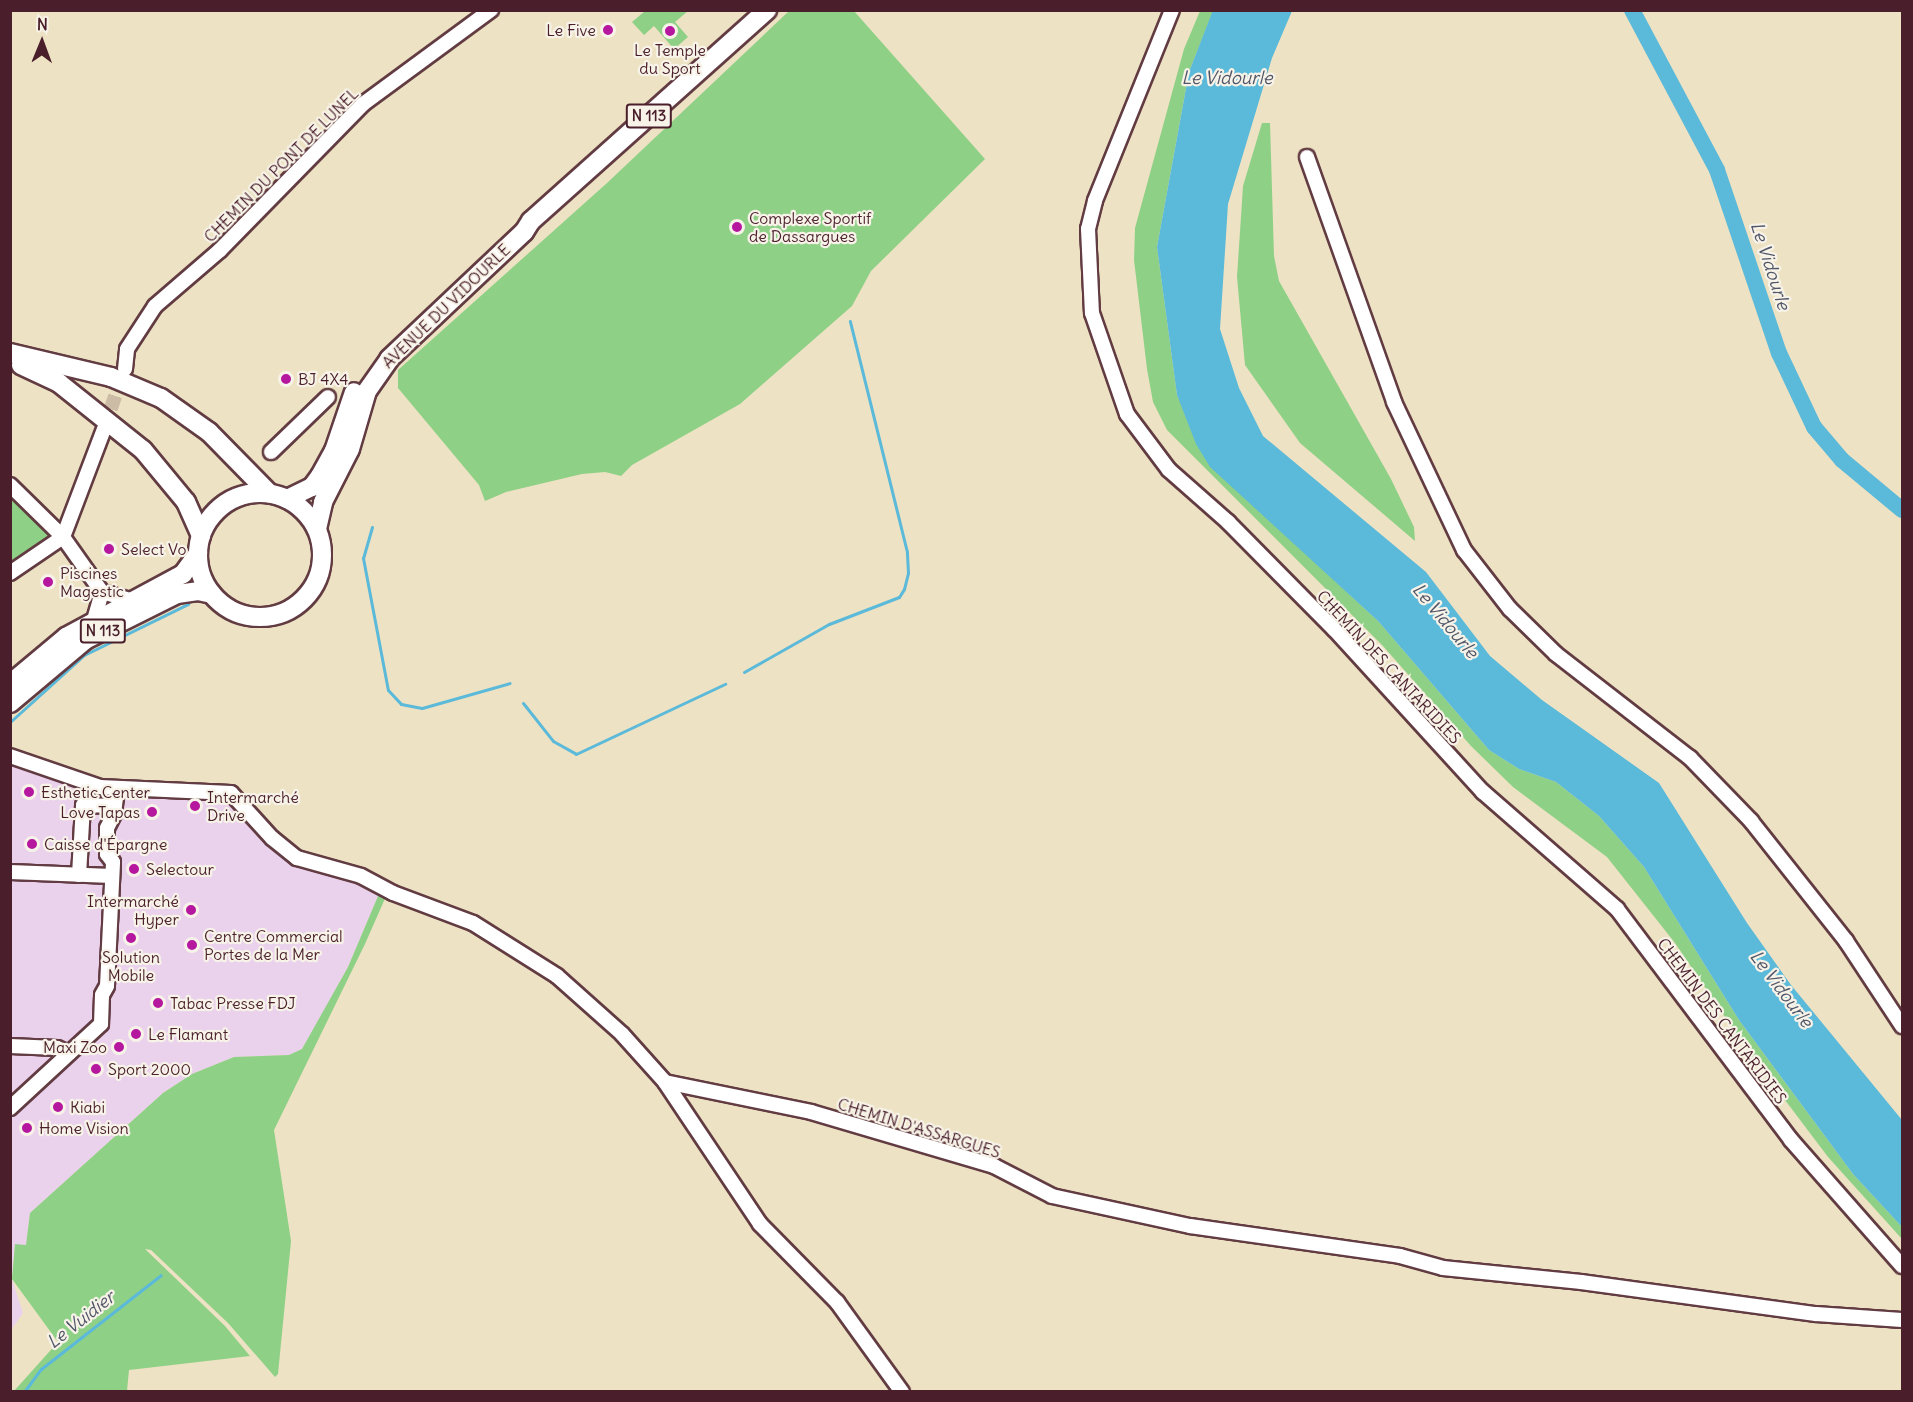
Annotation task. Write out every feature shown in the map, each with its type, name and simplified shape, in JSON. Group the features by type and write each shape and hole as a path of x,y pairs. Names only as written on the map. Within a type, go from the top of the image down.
{"main road":[{"name":"AVENUE DU VIDOURLE","path":"287,499 312,487 320,476 334,451 353,394 382,350 519,227 531,221 767,10"},
{"name":"AVENUE DU VIDOURLE","path":"317,529 323,502 350,449 362,405 378,372 401,345 524,232 531,221"},
{"path":"10,353 111,377 161,398 202,426 269,493"},
{"path":"10,361 59,384 124,432 186,502 199,544 202,579 212,594 234,611 260,617 274,615 299,603 316,582 321,569 317,529 308,514 287,499 269,493 247,494 227,502 211,516 199,544"},
{"name":"N 113","path":"10,684 66,637 183,574 199,544"},
{"name":"N 113","path":"10,703 85,640 177,594 198,591 212,594"}],"street":[{"name":"CHEMIN DU PONT DE LUNEL","path":"125,369 127,349 155,306 220,250 363,104 491,10"},
{"name":"CHEMIN DES CANTARIDIES","path":"1172,10 1095,201 1088,229 1092,313 1127,414 1169,470 1222,516 1334,629 1483,792 1617,909 1791,1140 1902,1266"},
{"path":"1307,157 1394,402 1464,550 1510,609 1556,654 1690,758 1751,821 1846,941 1902,1026"},
{"path":"271,452 328,398"},
{"path":"10,573 63,537 104,429"},
{"path":"10,484 63,537 102,592 133,601"},
{"path":"94,620 102,592"},
{"path":"10,756 77,782 117,790 231,793 272,838 297,858 361,876 393,893 473,923 521,951 557,976 622,1034 665,1082 760,1224 837,1302 902,1392"},
{"path":"10,1108 100,1024 102,995 107,986 113,862 107,851 107,828 117,790"},
{"path":"79,875 83,805 114,806"},
{"path":"10,872 112,876"},
{"path":"10,1046 57,1048 69,1053"},
{"path":"10,1050 44,1053 57,1064"},
{"name":"CHEMIN D'ASSARGUES","path":"665,1082 750,1097 994,1166 1052,1196 1190,1226 1400,1256 1443,1268 1581,1282 1816,1314 1902,1320"}],"shaded area":[{"path":"11,756 111,782 234,785 291,849 317,860 359,868 381,889 348,967 302,1049 289,1055 234,1057 192,1074 163,1093 30,1213 26,1245 15,1245 12,1279 23,1313 11,1330"}],"green space":[{"name":"Le Temple du Sport","path":"645,11 688,11 675,22 688,37 674,49 654,26 644,35 632,22"},
{"name":"Complexe Sportif de Dassargues","path":"789,11 854,11 985,159 871,271 852,306 740,404 632,465 621,476 605,472 582,474 506,492 485,501 479,485 398,388 398,370 607,183"},
{"path":"1200,11 1213,11 1189,72 1157,247 1177,395 1210,465 1378,621 1489,750 1519,769 1556,782 1599,816 1644,867 1739,1020 1853,1174 1902,1227 1902,1239 1828,1157 1748,1051 1675,943 1607,857 1513,787 1471,746 1383,646 1167,430 1153,402 1147,369 1134,260 1135,228 1184,49"},
{"path":"1262,123 1270,123 1274,256 1279,281 1391,479 1414,527 1415,541 1300,443 1245,365 1237,277 1243,186"},
{"path":"11,488 48,529 49,542 11,567"},
{"path":"381,889 387,894 365,944 274,1130 291,1241 278,1374 275,1377 228,1323 151,1250 145,1249 225,1326 250,1356 129,1370 127,1391 14,1391 58,1342 12,1279 15,1244 26,1245 30,1213 163,1093 192,1074 234,1057 289,1055 302,1049 348,967"}],"water":[{"name":"Le Vidourle","path":"1213,10 1292,11 1272,58 1228,204 1220,329 1239,388 1263,436 1426,572 1490,656 1542,700 1659,783 1747,923 1791,985 1902,1120 1902,1227 1853,1174 1739,1020 1644,867 1599,816 1556,782 1519,769 1489,750 1378,621 1210,467 1196,444 1177,395 1157,247 1189,72"}],"waterway":[{"name":"Le Vidourle","path":"1632,10 1717,170 1779,353 1814,427 1842,460 1902,510"},
{"path":"744,672 829,624 899,597 904,589 908,573 907,552 850,321"},
{"path":"372,527 363,558 388,690 401,704 422,708 510,683"},
{"path":"10,722 84,655 188,604"},
{"path":"523,703 553,741 576,754 725,684"},
{"name":"Le Vuidier","path":"24,1392 41,1369 161,1275"}],"tunnel":[{"path":"104,429 123,373"}],"place":[{"name":"Le Five","path":"608,30"},
{"name":"Le Temple du Sport","path":"670,31"},
{"name":"Complexe Sportif de Dassargues","path":"737,227"},
{"name":"BJ 4X4","path":"286,379"},
{"name":"Select Vo","path":"109,549"},
{"name":"Piscines Magestic","path":"48,582"},
{"name":"Esthetic Center","path":"29,792"},
{"name":"Intermarché Drive","path":"195,806"},
{"name":"Love Tapas","path":"152,812"},
{"name":"Caisse d'Épargne","path":"32,844"},
{"name":"Selectour","path":"134,869"},
{"name":"Intermarché Hyper","path":"191,910"},
{"name":"Solution Mobile","path":"131,938"},
{"name":"Centre Commercial Portes de la Mer","path":"192,945"},
{"name":"Tabac Presse FDJ","path":"158,1003"},
{"name":"Le Flamant","path":"136,1034"},
{"name":"Maxi Zoo","path":"119,1047"},
{"name":"Sport 2000","path":"96,1069"},
{"name":"Kiabi","path":"58,1107"},
{"name":"Home Vision","path":"27,1128"}]}
